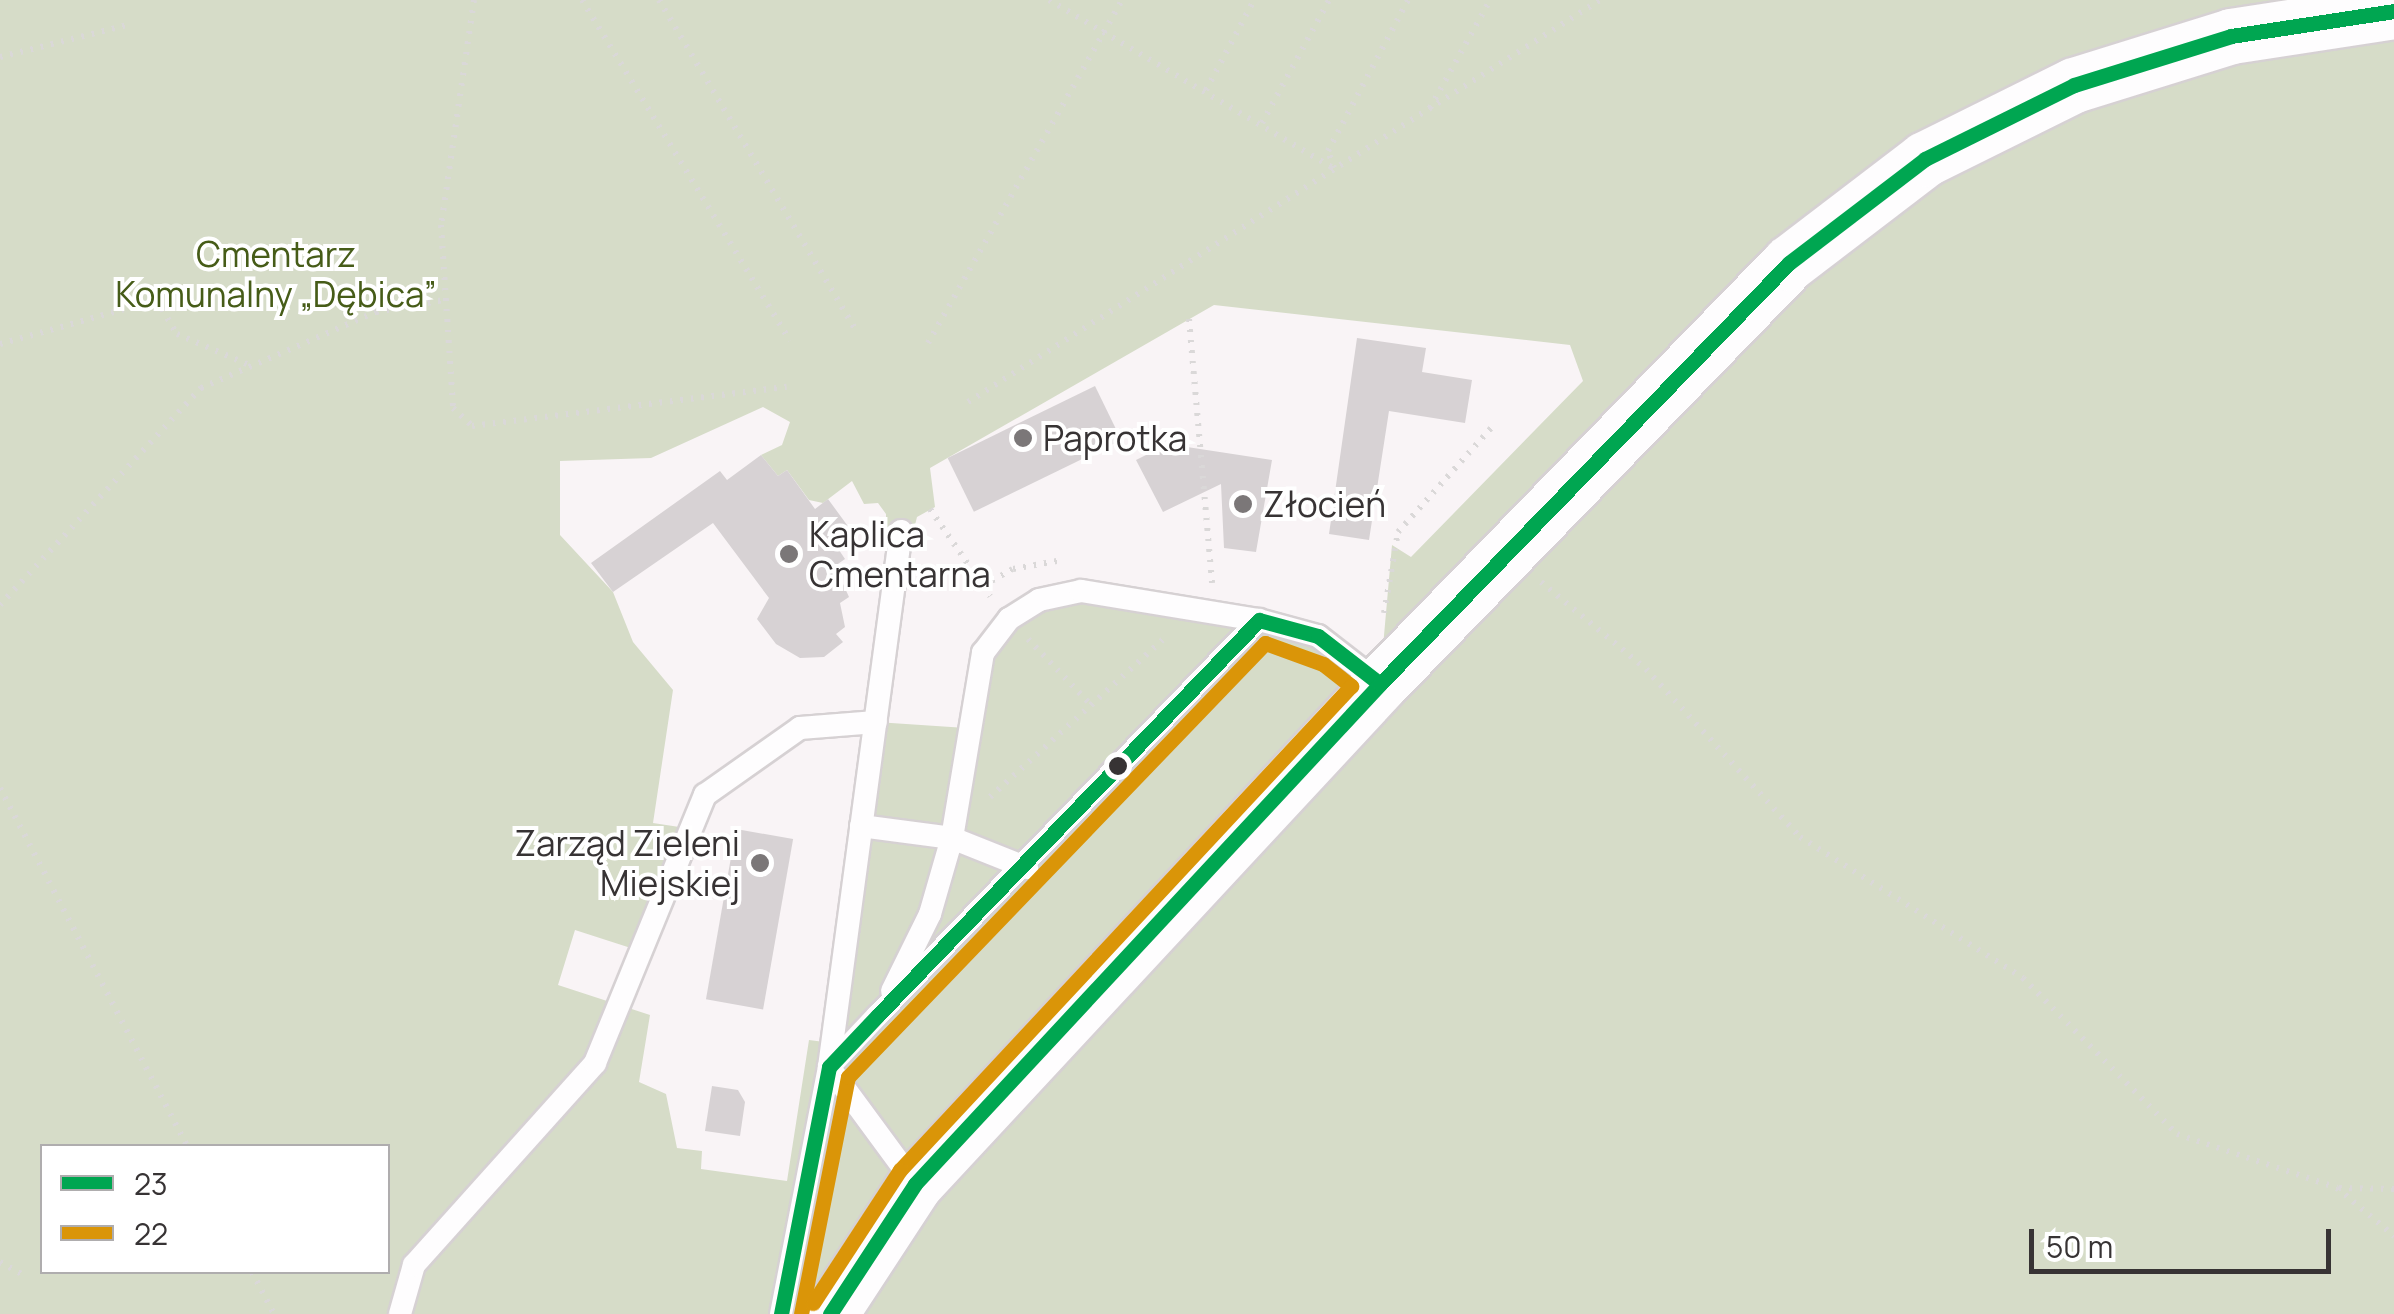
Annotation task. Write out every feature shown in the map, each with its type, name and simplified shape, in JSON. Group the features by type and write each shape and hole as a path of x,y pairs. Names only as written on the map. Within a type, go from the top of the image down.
{"main road":[{"path":"830,1314 914,1184 1380,684 1789,263 1925,159 2122,67 2287,23 2394,11"}],"lane":[{"path":"780,1314 829,1067 901,531"},
{"path":"878,1016 930,914 952,838 983,653 1024,608 1081,591 1259,620 1318,636 1380,684"},
{"path":"829,1067 1027,868 1259,620"},
{"path":"400,1314 414,1265 595,1063 705,795 800,728 876,722"},
{"path":"861,826 952,838 1027,868"},
{"path":"829,1067 914,1184"}],"path":[{"path":"474,0 441,225 452,408 472,426 787,387"},
{"path":"582,0 790,340"},
{"path":"659,0 856,330"},
{"path":"1049,0 1335,169"},
{"path":"928,343 1122,0"},
{"path":"1206,90 1254,0"},
{"path":"1262,123 1329,0"},
{"path":"1335,169 1328,151 1408,0"},
{"path":"1428,112 1490,0"},
{"path":"968,402 1600,0"},
{"path":"0,57 127,25"},
{"path":"0,344 157,300 177,334 248,364"},
{"path":"0,606 168,417 200,388 248,364 376,312 444,300"},
{"path":"1380,684 1392,545 1409,515 1492,427"},
{"path":"1505,553 1646,669 1800,837 2023,978 2176,1134 2337,1188 2394,1189"},
{"path":"0,788 187,1144"},
{"path":"2337,1188 2394,1236"},
{"path":"0,1262 22,1274"},
{"path":"253,1274 274,1314"}],"green space":[{"name":"Cmentarz Komunalny „Dębica”","path":"0,0 2307,0 1986,103 1382,658 1392,545 1411,557 1583,381 1570,345 1214,305 930,468 935,507 917,517 913,533 886,529 886,514 878,503 864,504 852,481 823,503 809,500 787,470 778,476 761,455 782,445 790,422 763,407 651,458 560,461 560,535 613,592 633,642 673,690 653,823 686,828 637,950 575,930 558,985 650,1015 639,1082 666,1094 677,1148 702,1151 701,1169 787,1181 809,1040 832,1043 876,722 966,728 983,653 1058,594 1286,624 1368,675 808,1314 0,1314"},
{"path":"2394,30 2394,1314 851,1314 888,1253 1765,309 1938,173 2144,81"}],"building":[{"path":"1357,338 1426,348 1422,372 1472,380 1465,423 1389,411 1369,540 1329,534"},
{"path":"1095,386 1121,440 974,512 948,458"},
{"path":"1186,435 1187,447 1272,460 1256,552 1224,548 1221,484 1163,512 1136,460"},
{"name":"Kaplica Cmentarna","path":"761,455 778,476 787,470 815,509 828,499 850,529 839,550 845,559 835,566 849,597 840,603 845,627 836,634 843,642 824,657 800,658 776,644 757,619 769,598 713,523 613,592 591,563 720,471 727,480"},
{"path":"736,829 793,839 763,1009 706,999"},
{"path":"712,1086 738,1090 745,1102 740,1136 705,1131"}],"transit line":[{"name":"23","path":"830,1314 915,1184 1380,684 1789,263 1925,159 2074,85 2231,36 2394,11"},
{"name":"23","path":"781,1314 829,1067 878,1015 1259,620 1318,636 1380,684"},
{"name":"22","path":"801,1314 848,1077 1265,643 1323,664 1351,686 900,1170 813,1303"}],"place":[{"name":"Paprotka","path":"1023,438"},
{"name":"Złocień","path":"1243,504"},
{"name":"Kaplica Cmentarna","path":"789,554"},
{"name":"Zarząd Zieleni Miejskiej","path":"760,863"}]}
